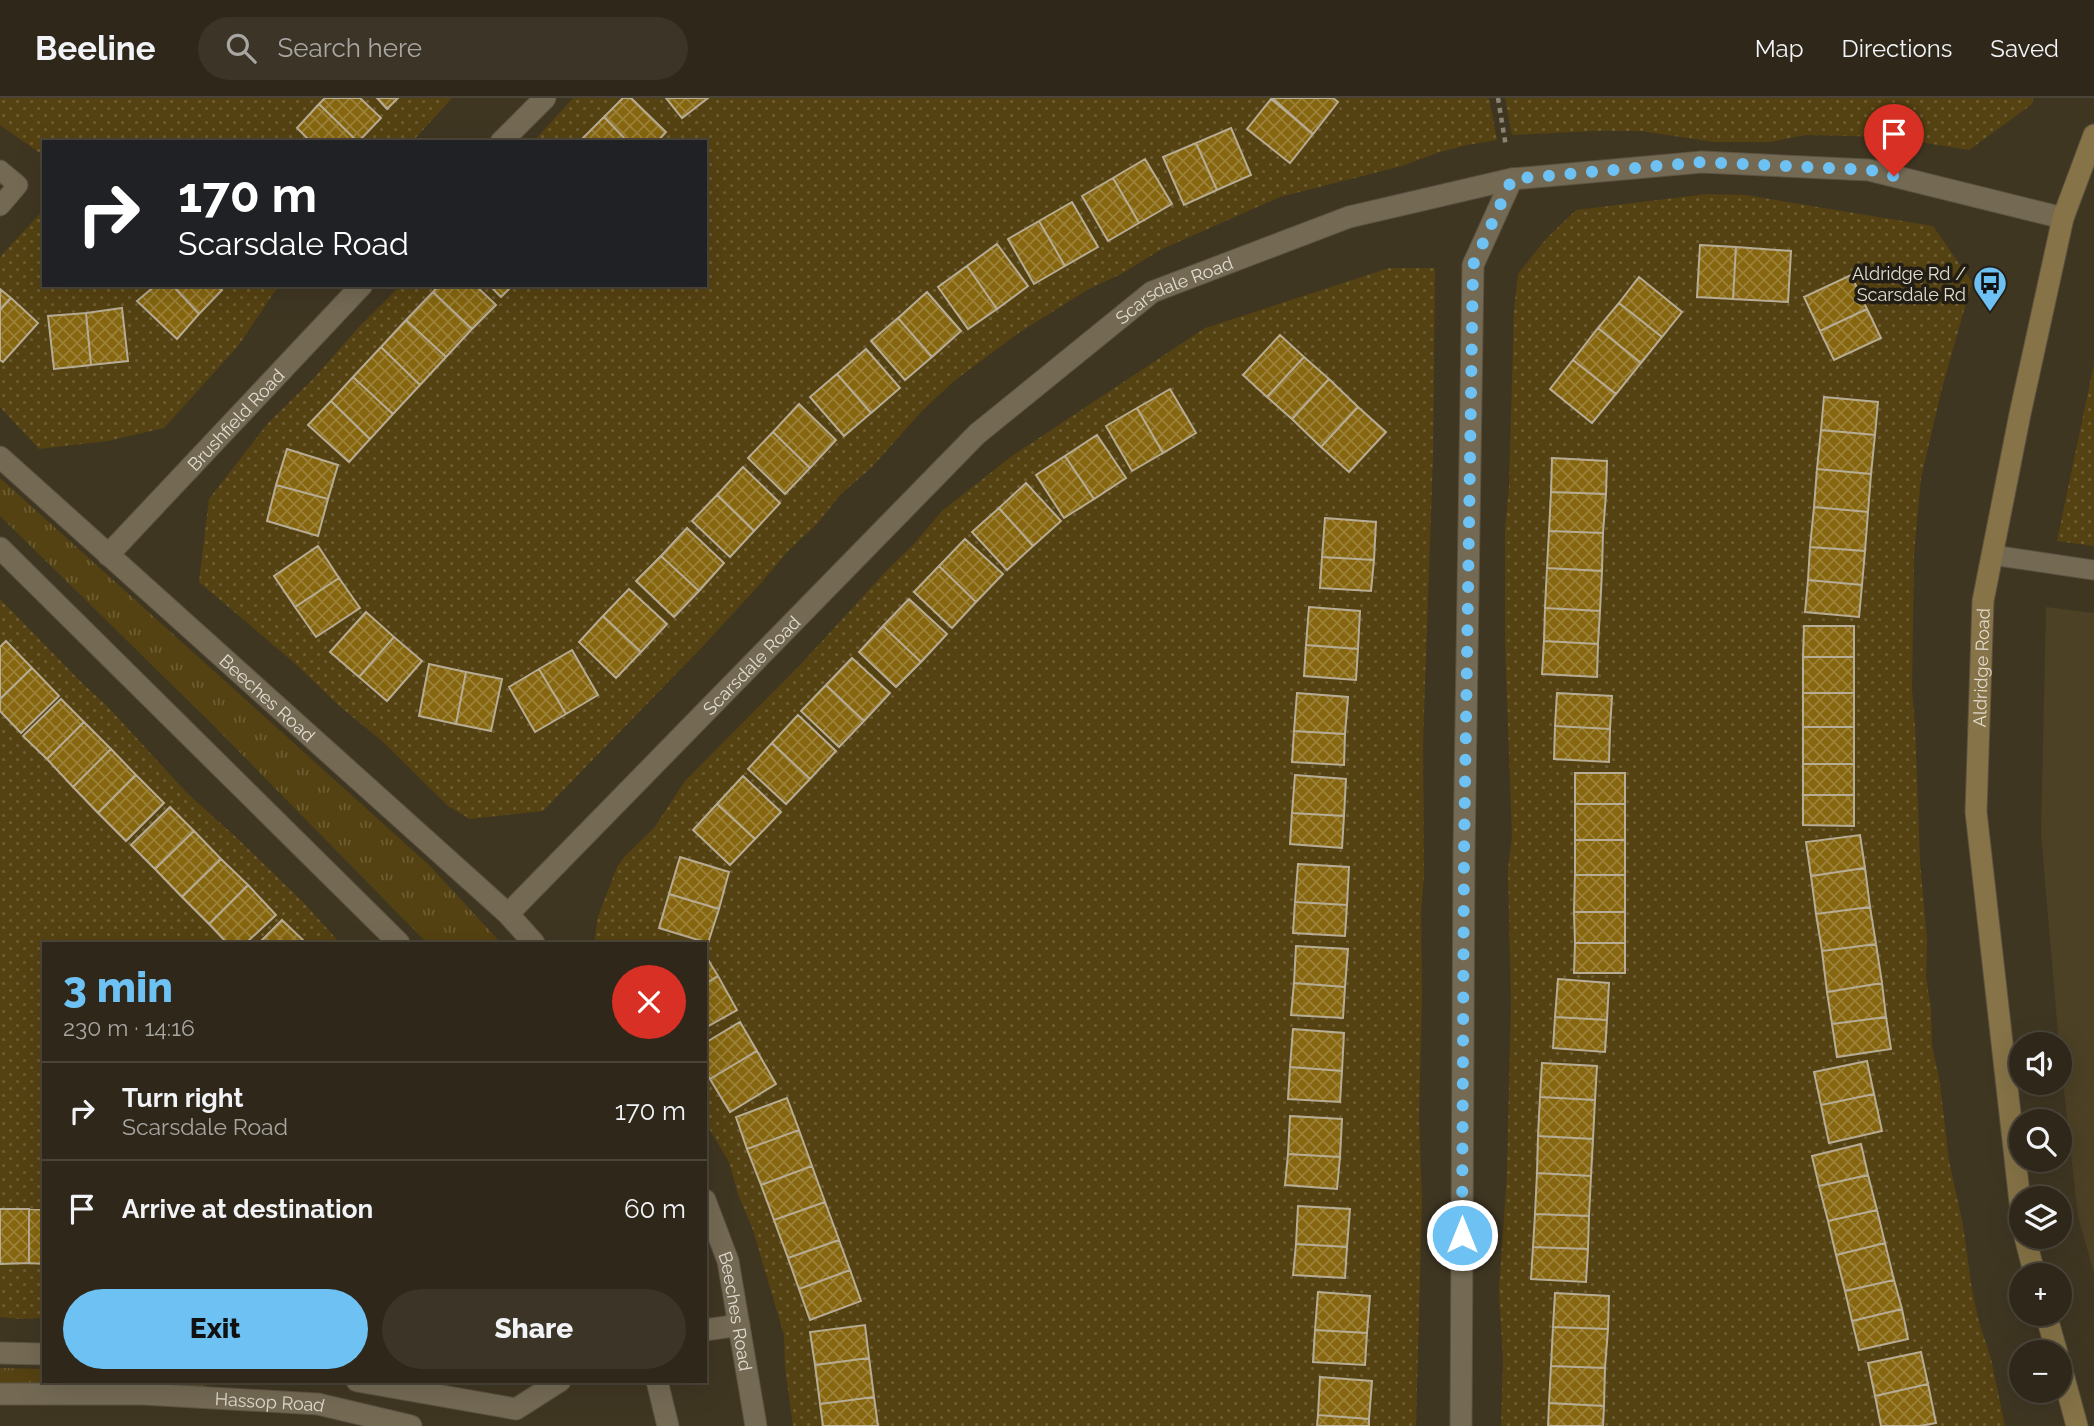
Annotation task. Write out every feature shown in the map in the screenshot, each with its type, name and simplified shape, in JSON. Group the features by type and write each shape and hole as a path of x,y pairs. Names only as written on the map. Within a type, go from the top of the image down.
{"street":[{"path":"503,140 545,98"},
{"name":"Aldridge Road","path":"2018,1186 1976,811 1983,601 2063,218 2094,135"},
{"name":"Scarsdale Road","path":"509,914 977,434 1152,292 1349,217 1512,179 1702,162 1870,170 2063,218"},
{"path":"1461,1426 1464,853 1473,265 1512,179"},
{"name":"Brushfield Road","path":"108,555 360,287"},
{"name":"Beeches Road","path":"0,457 509,914 533,942"},
{"path":"0,548 397,942"},
{"name":"Beeches Road","path":"707,1205 728,1261 756,1426"},
{"path":"707,1330 739,1325"},
{"path":"0,1353 42,1354"},
{"path":"368,1383 516,1409 557,1383"},
{"path":"657,1383 668,1426"},
{"name":"Hassop Road","path":"0,1394 143,1394 318,1404 411,1426"},
{"path":"2071,1403 2077,1426"}],"lane":[{"path":"0,170 19,185 0,206"},
{"path":"1992,555 2094,570"}],"path":[{"path":"1498,98 1512,179"}],"shaded area":[{"path":"2046,607 2094,613 2094,1273 2078,1217 2072,1163 2072,1109 2066,1109 2065,1095 2072,1095 2072,1032 2058,1032 2041,834"}],"green space":[{"path":"0,98 452,98 414,140 42,140 42,155 0,125"},
{"path":"573,98 1489,98 1497,140 1467,145 1402,166 1280,197 1160,250 1123,273 1087,290 1017,334 954,381 922,411 871,468 840,495 817,524 789,550 704,645 543,811 470,819 448,806 383,742 199,582 209,499 268,423 399,287 707,287 707,140 535,140"},
{"path":"1505,98 2034,98 2031,105 1969,150 1889,137 1805,135 1770,142 1714,142 1641,131 1512,135"},
{"path":"1707,194 1745,195 1933,226 1972,282 1942,388 1921,478 1914,554 1912,689 1920,861 1927,940 1926,977 1931,1009 1932,1045 1972,1290 1991,1359 2005,1426 1501,1426 1503,1360 1499,1290 1507,1173 1511,1001 1508,870 1512,836 1505,642 1505,528 1509,488 1514,310 1518,274 1546,239 1576,210"},
{"path":"42,211 42,287 278,287 238,346 164,428 108,441 39,449 0,407 0,257"},
{"path":"1389,268 1435,268 1433,455 1423,743 1424,876 1421,912 1419,1117 1422,1201 1416,1426 793,1426 784,1335 753,1230 738,1194 729,1162 707,1125 707,942 594,942 598,917 617,867 654,828 685,781 803,662 942,511 1012,456 1205,328"},
{"path":"2094,364 2094,546 2057,541"},
{"path":"0,478 430,866 500,942 426,942 214,726 0,516"},
{"path":"0,599 108,707 187,793 303,902 339,942 42,942 42,1318 0,1317"},
{"path":"0,1368 42,1369 42,1383 206,1383 207,1388 0,1386"}],"building":[{"path":"325,98 360,98 381,118 360,140 356,140 319,104"},
{"path":"377,98 398,98 387,109"},
{"path":"623,98 631,98 666,132 659,140 626,140 604,117"},
{"path":"666,98 708,98 682,118"},
{"path":"1272,98 1333,98 1338,102 1313,134"},
{"path":"1271,99 1313,134 1290,163 1247,129"},
{"path":"319,104 356,140 309,140 297,128"},
{"path":"604,117 626,140 581,140"},
{"path":"1231,128 1251,175 1217,190 1196,143"},
{"path":"1196,143 1217,190 1184,205 1163,157"},
{"path":"1145,159 1172,204 1139,223 1113,178"},
{"path":"1113,178 1139,223 1108,241 1082,196"},
{"path":"1072,202 1098,247 1065,266 1039,221"},
{"path":"1039,221 1065,266 1034,284 1008,239"},
{"path":"997,244 1028,286 997,309 967,266"},
{"path":"1700,245 1736,247 1733,299 1697,297"},
{"path":"1736,247 1791,251 1788,302 1733,299"},
{"path":"967,266 997,309 968,329 938,287"},
{"path":"1851,275 1867,309 1820,331 1804,297"},
{"path":"1639,277 1682,312 1662,337 1619,303"},
{"path":"154,287 174,287 199,314 177,339 137,301"},
{"path":"174,287 218,287 222,290 199,314"},
{"path":"437,287 477,287 496,305 472,329 433,292"},
{"path":"491,287 511,287 501,297"},
{"path":"0,289 11,298 0,310"},
{"path":"433,292 472,329 446,357 406,320"},
{"path":"927,292 961,331 932,357 898,318"},
{"path":"11,298 38,323 3,362 0,360 0,310"},
{"path":"1619,303 1662,337 1641,363 1598,328"},
{"path":"122,308 128,361 91,365 86,313"},
{"path":"1867,309 1881,338 1834,360 1820,331"},
{"path":"86,313 91,365 54,369 48,316"},
{"path":"898,318 932,357 905,380 871,341"},
{"path":"406,320 446,357 420,385 381,347"},
{"path":"1598,328 1641,363 1616,394 1573,360"},
{"path":"1280,335 1304,357 1267,397 1243,375"},
{"path":"381,347 420,385 393,414 353,377"},
{"path":"866,349 900,388 871,413 837,374"},
{"path":"1304,357 1329,379 1292,419 1267,397"},
{"path":"1573,360 1616,394 1592,423 1550,389"},
{"path":"837,374 871,413 844,436 810,397"},
{"path":"353,377 393,414 370,439 331,401"},
{"path":"1329,379 1358,407 1321,447 1292,419"},
{"path":"1170,389 1196,433 1163,453 1137,408"},
{"path":"1824,397 1878,402 1875,435 1821,430"},
{"path":"331,401 370,439 349,462 308,425"},
{"path":"799,404 836,440 810,468 773,432"},
{"path":"1358,407 1386,432 1349,472 1321,447"},
{"path":"1137,408 1163,453 1132,471 1106,426"},
{"path":"1821,430 1875,435 1871,474 1817,469"},
{"path":"773,432 810,468 785,494 748,458"},
{"path":"1097,435 1126,478 1094,499 1065,456"},
{"path":"287,449 338,465 328,499 276,485"},
{"path":"1065,456 1094,499 1064,518 1036,475"},
{"path":"1552,458 1607,461 1606,494 1551,492"},
{"path":"743,467 780,503 754,531 717,495"},
{"path":"1817,469 1871,474 1868,512 1814,507"},
{"path":"1026,483 1061,521 1033,546 999,508"},
{"path":"276,485 328,499 318,536 267,521"},
{"path":"1551,492 1606,494 1603,533 1549,531"},
{"path":"717,495 754,531 730,557 692,521"},
{"path":"1814,507 1868,512 1865,551 1810,547"},
{"path":"999,508 1033,546 1007,570 972,532"},
{"path":"1325,518 1376,522 1374,560 1322,557"},
{"path":"687,528 724,563 699,591 661,556"},
{"path":"1549,531 1603,533 1602,571 1547,568"},
{"path":"965,539 1003,574 976,602 939,566"},
{"path":"318,546 339,578 295,607 274,576"},
{"path":"1810,547 1865,551 1862,585 1808,580"},
{"path":"661,556 699,591 674,617 636,581"},
{"path":"1322,557 1374,560 1371,591 1320,588"},
{"path":"939,566 976,602 952,628 914,592"},
{"path":"1547,568 1602,571 1600,611 1545,608"},
{"path":"339,578 360,608 316,637 295,607"},
{"path":"1808,580 1862,585 1859,617 1805,612"},
{"path":"629,589 667,624 641,652 603,616"},
{"path":"909,599 947,634 921,662 883,626"},
{"path":"1309,607 1360,611 1358,649 1306,645"},
{"path":"1545,608 1600,611 1598,644 1544,641"},
{"path":"366,612 394,637 359,677 330,652"},
{"path":"603,616 641,652 616,678 579,642"},
{"path":"883,626 921,662 896,687 859,652"},
{"path":"1804,626 1854,626 1854,657 1803,657"},
{"path":"394,637 422,661 387,701 359,677"},
{"path":"6,641 32,668 0,699 0,647"},
{"path":"1544,641 1598,644 1597,677 1542,674"},
{"path":"1306,645 1358,649 1356,680 1304,676"},
{"path":"572,650 598,695 566,714 539,669"},
{"path":"1803,657 1854,657 1854,693 1803,693"},
{"path":"852,658 890,693 864,721 826,685"},
{"path":"429,664 466,672 456,724 419,716"},
{"path":"32,668 59,696 21,733 0,711 0,699"},
{"path":"539,669 566,714 535,732 509,687"},
{"path":"466,672 502,679 491,731 456,724"},
{"path":"826,685 864,721 839,747 801,711"},
{"path":"1297,693 1348,697 1345,734 1294,731"},
{"path":"1557,693 1612,696 1610,729 1555,726"},
{"path":"1803,693 1854,693 1854,727 1803,727"},
{"path":"61,699 84,722 47,759 23,736"},
{"path":"798,715 836,751 810,779 772,743"},
{"path":"84,722 111,749 73,787 47,759"},
{"path":"1555,726 1610,729 1609,762 1554,759"},
{"path":"1803,727 1854,727 1854,764 1803,764"},
{"path":"1294,731 1345,734 1344,765 1292,762"},
{"path":"772,743 810,779 786,804 748,769"},
{"path":"111,749 136,775 98,813 73,787"},
{"path":"1803,764 1854,764 1854,795 1803,795"},
{"path":"1575,773 1625,773 1625,804 1575,804"},
{"path":"136,775 164,803 126,841 98,813"},
{"path":"1295,775 1346,779 1344,816 1292,813"},
{"path":"743,776 781,812 755,839 717,804"},
{"path":"1803,795 1854,795 1854,826 1803,825"},
{"path":"717,804 755,839 730,865 693,830"},
{"path":"1575,804 1625,804 1625,840 1575,840"},
{"path":"170,807 194,831 155,869 131,845"},
{"path":"1292,813 1344,816 1342,848 1290,844"},
{"path":"194,831 221,859 182,897 155,869"},
{"path":"1860,835 1865,868 1811,876 1806,842"},
{"path":"1575,840 1625,840 1625,875 1575,875"},
{"path":"680,857 729,872 719,909 669,894"},
{"path":"221,859 248,885 209,924 182,897"},
{"path":"1298,864 1349,867 1347,905 1295,902"},
{"path":"1865,868 1870,907 1816,914 1811,876"},
{"path":"1575,875 1625,875 1625,912 1574,912"},
{"path":"248,885 276,915 247,942 226,942 209,924"},
{"path":"669,894 719,909 708,943 659,928"},
{"path":"1295,902 1347,905 1345,936 1293,933"},
{"path":"1870,907 1876,944 1822,951 1816,914"},
{"path":"1574,912 1625,912 1625,943 1575,943"},
{"path":"282,920 305,942 260,942"},
{"path":"1575,943 1625,943 1625,973 1574,973"},
{"path":"1876,944 1882,983 1827,992 1822,951"},
{"path":"1296,946 1348,949 1345,987 1294,983"},
{"path":"707,958 718,976 707,983"},
{"path":"718,976 737,1010 707,1027 707,983"},
{"path":"1558,979 1609,983 1607,1020 1555,1017"},
{"path":"1294,983 1345,987 1343,1018 1291,1015"},
{"path":"1882,983 1886,1017 1832,1024 1827,992"},
{"path":"1555,1017 1607,1020 1605,1052 1553,1048"},
{"path":"1886,1017 1891,1049 1837,1057 1832,1024"},
{"path":"740,1022 757,1051 710,1079 707,1074 707,1042"},
{"path":"1293,1029 1344,1033 1342,1071 1290,1067"},
{"path":"757,1051 776,1084 730,1112 710,1079"},
{"path":"1867,1061 1874,1094 1821,1105 1814,1072"},
{"path":"1542,1063 1597,1066 1595,1100 1540,1097"},
{"path":"1290,1067 1342,1071 1340,1102 1288,1099"},
{"path":"1874,1094 1882,1131 1829,1143 1821,1105"},
{"path":"1540,1097 1595,1100 1593,1139 1538,1136"},
{"path":"787,1098 799,1130 747,1149 736,1117"},
{"path":"1290,1116 1342,1119 1340,1157 1288,1154"},
{"path":"799,1130 812,1166 761,1185 747,1149"},
{"path":"1538,1136 1593,1139 1591,1176 1537,1173"},
{"path":"1861,1144 1868,1175 1819,1186 1812,1156"},
{"path":"1288,1154 1340,1157 1337,1189 1285,1185"},
{"path":"812,1166 825,1202 774,1220 761,1185"},
{"path":"1537,1173 1591,1176 1589,1216 1535,1214"},
{"path":"1868,1175 1877,1210 1828,1221 1819,1186"},
{"path":"825,1202 839,1240 788,1258 774,1220"},
{"path":"1298,1206 1350,1209 1347,1247 1296,1244"},
{"path":"0,1209 29,1209 29,1263 0,1264"},
{"path":"29,1209 42,1210 42,1264 29,1263"},
{"path":"1877,1210 1885,1243 1836,1255 1828,1221"},
{"path":"1535,1214 1589,1216 1588,1249 1533,1247"},
{"path":"839,1240 850,1270 799,1289 788,1258"},
{"path":"1885,1243 1894,1280 1845,1291 1836,1255"},
{"path":"1296,1244 1347,1247 1345,1278 1293,1275"},
{"path":"1533,1247 1588,1249 1586,1282 1531,1279"},
{"path":"850,1270 861,1301 810,1320 799,1289"},
{"path":"1894,1280 1902,1309 1852,1321 1845,1291"},
{"path":"1318,1292 1370,1296 1367,1333 1315,1330"},
{"path":"1555,1293 1609,1296 1608,1329 1553,1327"},
{"path":"1902,1309 1908,1339 1859,1350 1852,1321"},
{"path":"865,1325 869,1358 815,1365 810,1332"},
{"path":"1553,1327 1608,1329 1605,1368 1551,1366"},
{"path":"1315,1330 1367,1333 1365,1365 1313,1362"},
{"path":"1921,1352 1928,1384 1875,1396 1868,1363"},
{"path":"869,1358 874,1397 820,1404 815,1365"},
{"path":"1551,1366 1605,1368 1604,1406 1549,1403"},
{"path":"1320,1377 1372,1381 1369,1419 1318,1415"},
{"path":"1928,1384 1936,1423 1920,1426 1881,1426 1875,1396"},
{"path":"874,1397 878,1426 823,1426 820,1404"},
{"path":"1549,1403 1604,1406 1603,1426 1548,1426"},
{"path":"1318,1415 1369,1419 1369,1426 1317,1426"}],"place":[{"name":"Aldridge Rd / Scarsdale Rd","path":"1990,313"}],"route":[{"path":"1462,1235 1464,853 1473,265 1512,179 1702,162 1870,170 1894,176"}]}
